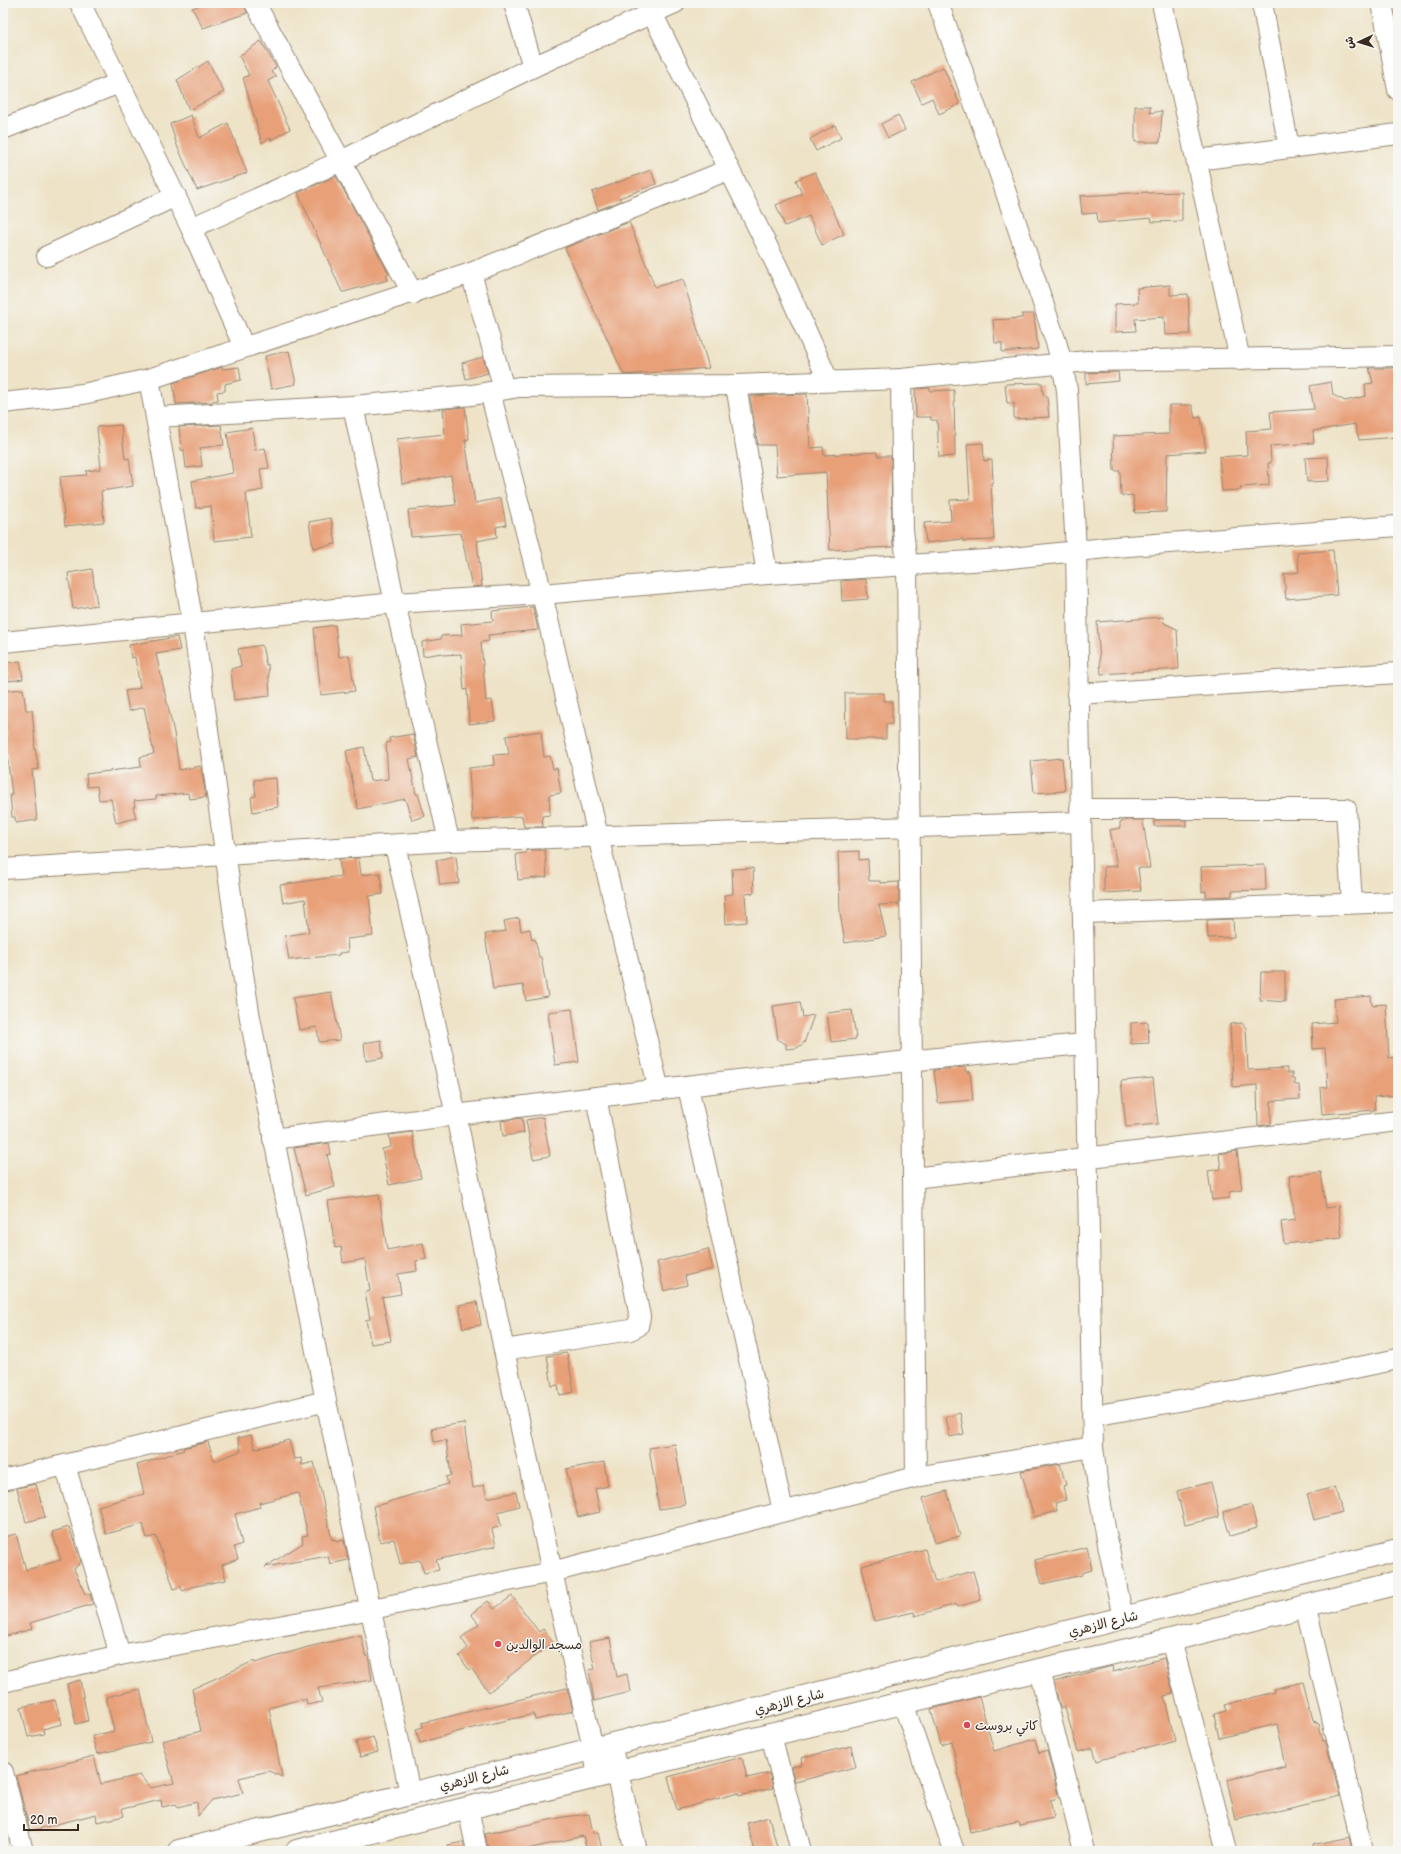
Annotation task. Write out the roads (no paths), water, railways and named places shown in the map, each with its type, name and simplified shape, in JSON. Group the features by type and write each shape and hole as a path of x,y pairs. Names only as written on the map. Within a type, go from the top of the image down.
{"street":[{"path":"80,3 176,196 244,347"},
{"path":"255,3 413,294"},
{"path":"514,3 533,67"},
{"path":"191,228 341,161 650,9 675,3"},
{"path":"938,3 998,169 1062,363 1067,390 1076,550 1086,1156 1093,1448 1104,1525 1123,1618"},
{"path":"1162,3 1240,360"},
{"path":"1262,3 1289,148"},
{"path":"1382,3 1398,90"},
{"path":"650,9 728,170 780,272 828,380"},
{"path":"3,129 119,83"},
{"path":"1197,160 1398,134"},
{"path":"3,404 83,394 149,379 244,347 413,294 471,273 728,170"},
{"path":"47,256 176,196"},
{"path":"471,273 542,594 659,1090"},
{"path":"157,417 353,406 536,386 736,385 828,380 900,379 1088,360 1240,360 1398,356"},
{"path":"149,379 193,623 225,856 250,1018 326,1401 372,1609 410,1793"},
{"path":"900,379 903,530 906,564 916,1477"},
{"path":"736,385 767,574"},
{"path":"353,406 395,603 449,841"},
{"path":"3,642 395,603 542,594 767,574 1002,559 1076,550 1398,526"},
{"path":"1078,694 1398,673"},
{"path":"3,869 449,841 909,826 1080,815 1346,809 1352,903"},
{"path":"395,845 456,1115 504,1350 552,1572 602,1746 607,1774 636,1851"},
{"path":"1083,913 1398,902"},
{"path":"274,1139 596,1097 912,1059 1084,1044"},
{"path":"688,1087 783,1511"},
{"path":"504,1350 630,1330 638,1326 640,1317 596,1097"},
{"path":"913,1178 1086,1156 1398,1121"},
{"path":"1092,1416 1278,1384 1398,1359"},
{"path":"3,1480 326,1401"},
{"path":"3,1682 120,1655 372,1609 552,1572 916,1477 1093,1448"},
{"path":"65,1465 120,1655"},
{"name":"شارع الازهري","path":"179,1851 1398,1550"},
{"path":"297,1851 332,1847 468,1808 1039,1670 1171,1640 1305,1605 1398,1583"},
{"path":"1305,1605 1364,1851"},
{"path":"1171,1640 1227,1851"},
{"path":"1039,1670 1084,1851"},
{"path":"903,1703 954,1851"},
{"path":"771,1735 801,1851"},
{"path":"3,1772 23,1851"},
{"path":"468,1808 477,1851"}],"place":[{"name":"مسجد الوالدين","path":"498,1644"},
{"name":"كاتي بروست","path":"967,1725"}]}
